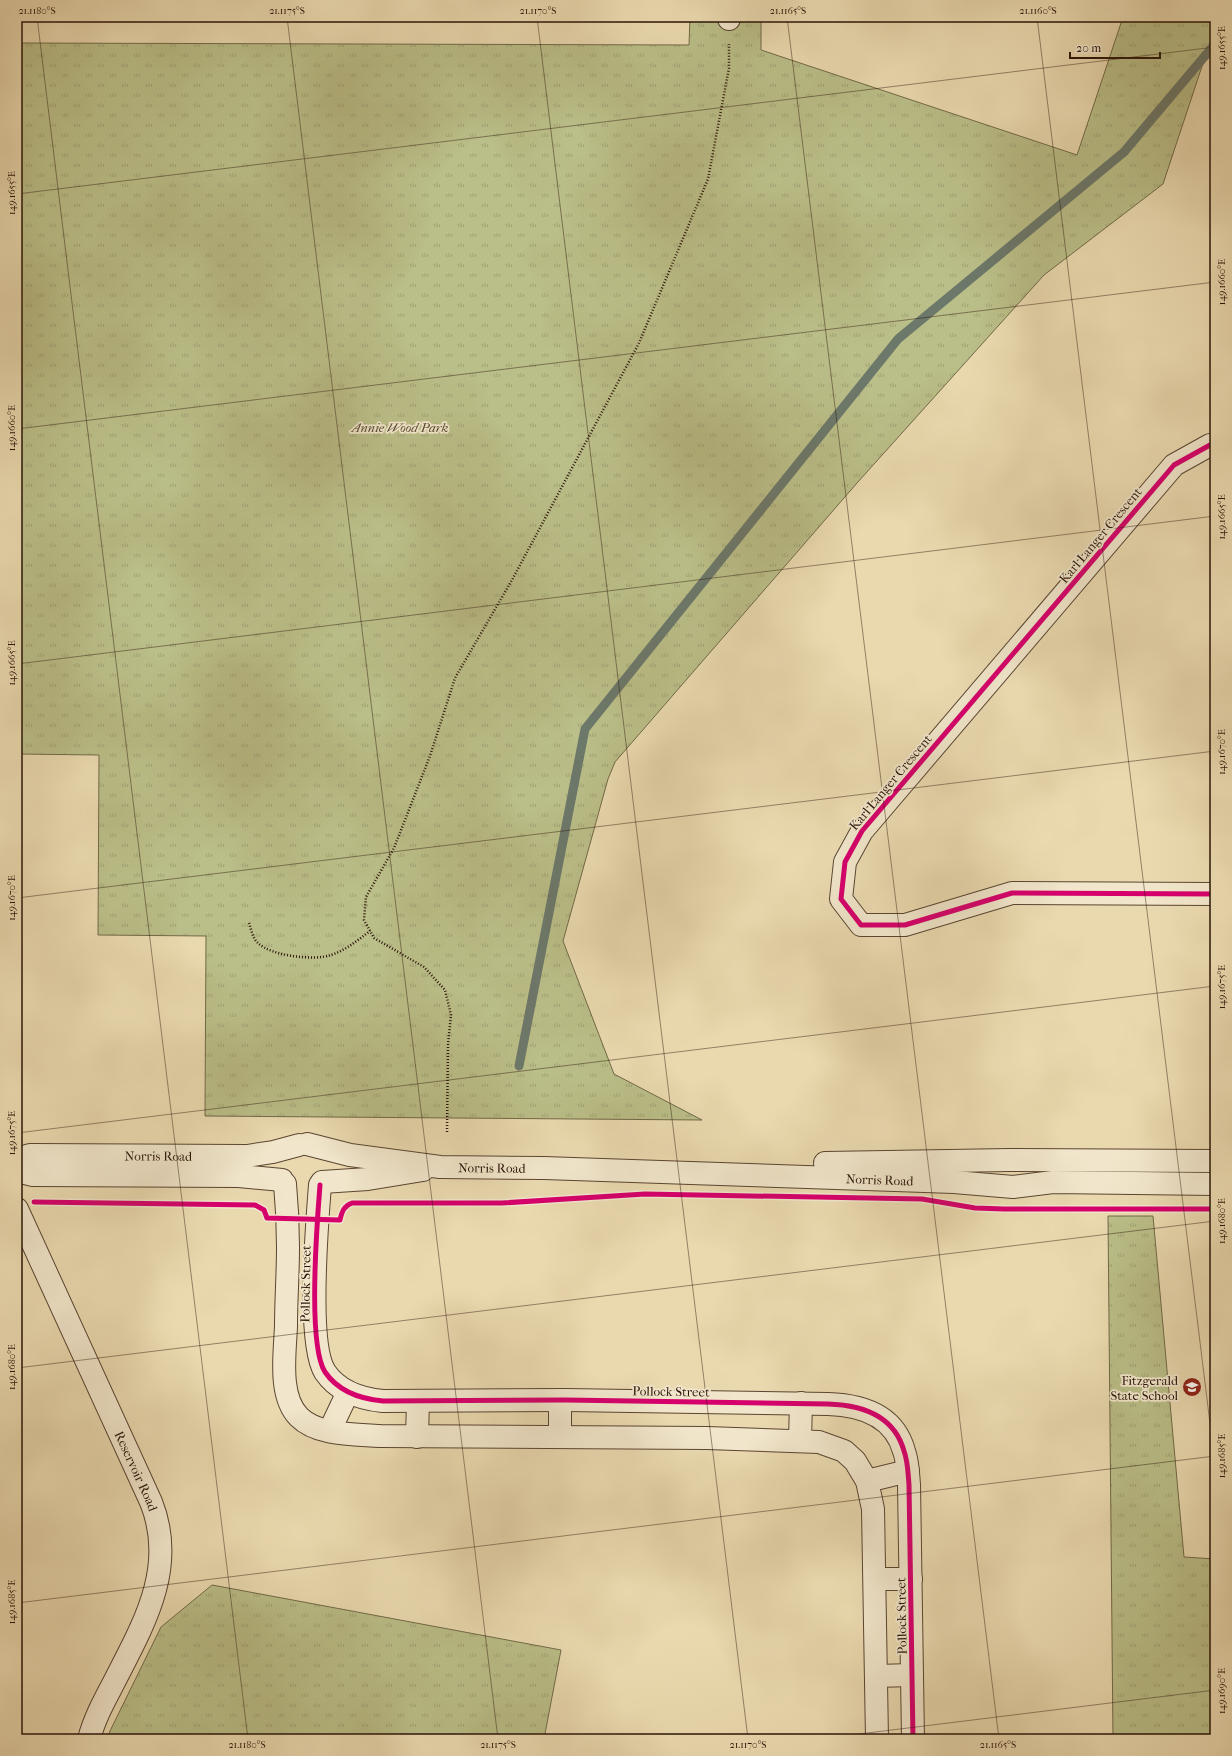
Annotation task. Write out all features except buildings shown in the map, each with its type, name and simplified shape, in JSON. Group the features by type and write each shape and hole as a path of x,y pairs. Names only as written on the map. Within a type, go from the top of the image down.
{"street":[{"name":"Karl Langer Crescent","path":"1215,445 1210,445 1174,465 862,831 845,862 841,899 861,925 905,925 1012,893 1215,894"},
{"name":"Norris Road","path":"17,1159 30,1154 247,1156 273,1152 303,1144 350,1155 440,1167 544,1168 954,1182 1006,1187 1058,1182 1215,1184"},
{"path":"284,1182 279,1170 280,1160 285,1151 294,1146 303,1144 318,1150 326,1161 327,1169 321,1184"},
{"name":"Norris Road","path":"544,1168 1009,1160 1215,1161"},
{"name":"Norris Road","path":"17,1171 33,1175 239,1176 284,1182 292,1189 300,1192 308,1191 321,1184 390,1176 440,1167"},
{"name":"Pollock Street","path":"284,1182 288,1231 284,1365 288,1397 295,1412 312,1426 352,1434 417,1437 707,1438 800,1440 828,1444 844,1451 855,1461 867,1481 873,1509 877,1739"},
{"name":"Pollock Street","path":"321,1184 316,1262 315,1327 319,1358 328,1376 348,1392 374,1400 560,1400 801,1403 846,1405 871,1412 887,1424 899,1439 904,1449 908,1471 913,1739"},
{"name":"Reservoir Road","path":"17,1209 151,1502 161,1536 160,1569 154,1593 131,1648 98,1711 89,1739"},
{"path":"287,1260 316,1262"},
{"path":"330,1430 348,1392"},
{"path":"560,1400 560,1437"},
{"path":"417,1437 418,1401"},
{"path":"707,1438 708,1403"},
{"path":"800,1440 801,1403"},
{"path":"867,1481 908,1471"},
{"path":"875,1579 911,1579"},
{"path":"876,1676 912,1675"}],"path":[{"path":"447,1132 448,1044 451,1016 445,990 424,967 374,938 364,920 366,897 394,848 430,756 455,678 512,580 639,343 708,179 729,68 729,18"},
{"path":"249,923 257,942 267,949 283,955 296,956 330,956 350,946 370,931"}],"green space":[{"name":"Annie Wood Park","path":"690,17 761,17 761,50 1077,155 1123,17 1215,17 1215,27 1163,184 1044,275 857,483 615,762 608,779 563,941 614,1074 702,1120 205,1116 206,936 98,935 99,755 17,754 17,43 689,45"},
{"path":"1108,1216 1153,1216 1184,1557 1215,1559 1215,1739 1113,1739"},
{"path":"212,1585 561,1650 544,1739 108,1739 110,1731 161,1627"}],"waterway":[{"path":"519,1066 585,729 898,339 1124,152 1215,44"}],"cycle path":[{"path":"1215,445 1210,445 1174,465 862,831 845,862 841,899 861,925 905,925 1012,893 1215,894"},
{"path":"320,1185 315,1282 316,1336 319,1357 325,1372 330,1379 343,1389 358,1396 383,1401 565,1400 828,1404 852,1407 875,1414 893,1429 899,1439 905,1455 909,1485 913,1739"},
{"path":"34,1202 255,1205 264,1210 267,1218 340,1220 344,1209 352,1203 502,1203 645,1194 922,1199 975,1208 1004,1209 1215,1209"}],"place":[{"name":"Fitzgerald State School","path":"1192,1387"}]}
